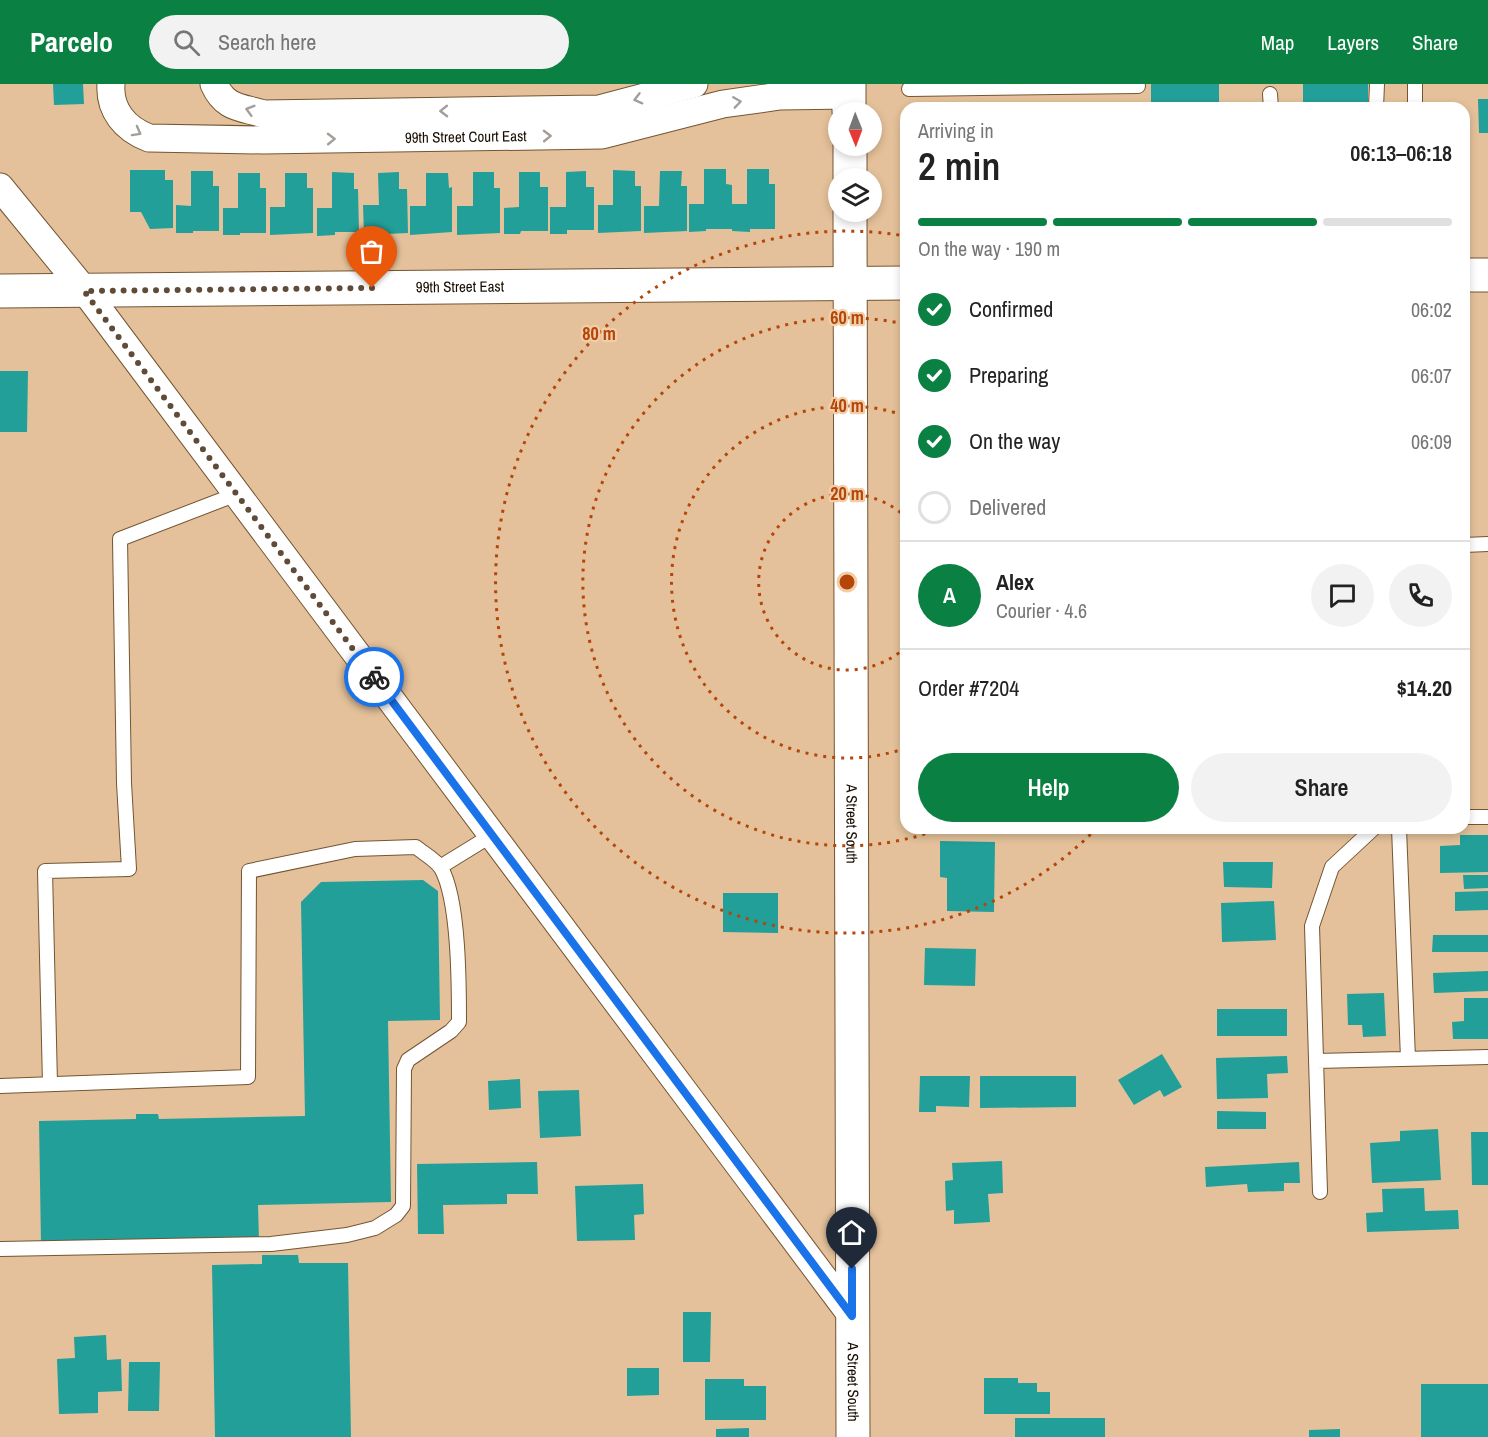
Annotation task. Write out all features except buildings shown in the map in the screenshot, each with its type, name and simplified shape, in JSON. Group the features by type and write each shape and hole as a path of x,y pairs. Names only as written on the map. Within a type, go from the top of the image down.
{"street":[{"name":"99th Street Court East","path":"111,84 113,105 118,116 137,133 149,138 252,140 602,135 723,104 780,96 849,97"},
{"name":"99th Street Court East","path":"214,84 220,97 227,103 264,114 598,109 694,84"},
{"path":"0,188 84,291 852,1316"},
{"name":"A Street South","path":"850,222 853,1437"},
{"path":"1470,275 1488,275"},
{"name":"99th Street East","path":"0,291 900,283"}],"lane":[{"path":"1376,102 1377,84"},
{"path":"1415,84 1415,102"},
{"path":"909,89 1072,85 1138,86"},
{"path":"50,1084 45,871 129,869 124,783 120,539 237,494"},
{"path":"1470,545 1488,544"},
{"path":"1470,817 1488,817"},
{"path":"1320,1192 1312,926 1332,867 1368,834"},
{"path":"1399,834 1408,1059"},
{"path":"440,867 492,835"},
{"path":"0,1086 248,1077 249,871 355,849 416,847 440,867 451,895 459,977 459,1022 452,1031 408,1060 405,1069 403,1206 396,1215 375,1228 347,1235 271,1244 229,1247 161,1245 0,1249"},
{"path":"1316,1061 1488,1057"}],"way so far":[{"path":"372,288 84,291 374,677"}],"route":[{"path":"374,677 852,1316 852,1269"}]}
